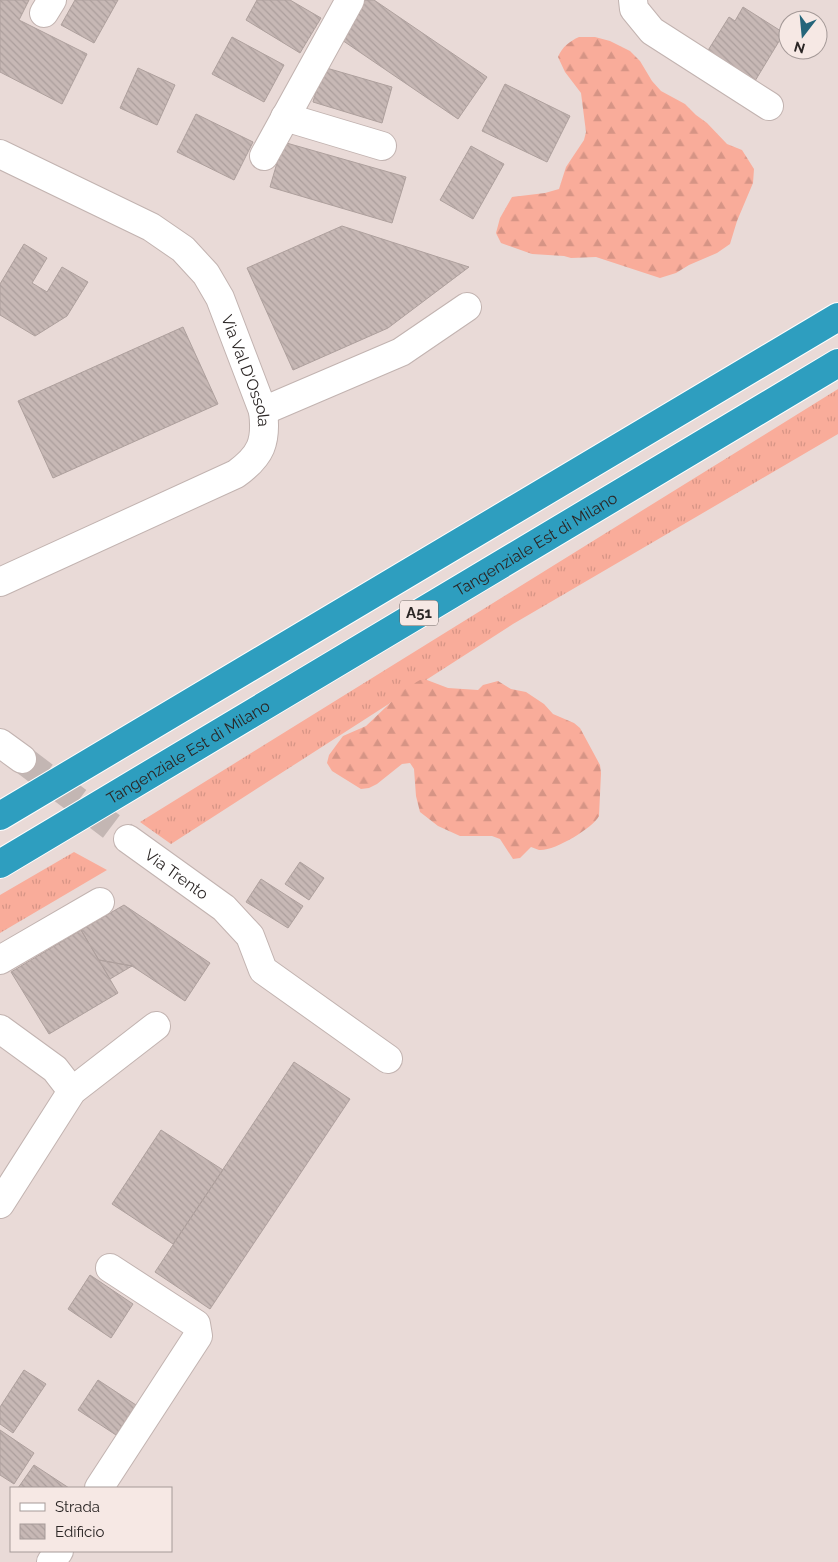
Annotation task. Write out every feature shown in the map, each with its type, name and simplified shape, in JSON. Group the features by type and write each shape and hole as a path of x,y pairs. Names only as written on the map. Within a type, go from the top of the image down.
{"highway":[{"name":"A51","path":"0,816 838,316"},
{"name":"Tangenziale Est di Milano","path":"0,864 838,363"}],"street":[{"path":"264,156 350,0"},
{"path":"633,0 634,9 652,31 769,106"},
{"path":"285,117 382,146"},
{"name":"Via Val D'Ossola","path":"0,154 151,227 183,249 206,274 220,298 263,411 265,428 262,442 255,457 248,466 236,474 0,582"},
{"path":"263,411 401,352 467,307"},
{"path":"0,743 22,759"},
{"name":"Via Trento","path":"128,839 224,908 250,936 263,970 388,1059"},
{"path":"0,960 100,902"},
{"path":"0,1204 72,1091 156,1026"},
{"path":"0,1029 55,1069 72,1091"},
{"path":"101,1487 198,1336 196,1324 110,1268"}],"green space":[{"path":"579,37 595,37 610,41 630,51 640,61 652,81 661,91 685,104 727,144 742,150 754,169 753,183 737,221 730,244 717,253 676,273 660,278 596,257 571,258 532,254 501,243 496,233 500,218 512,197 545,193 559,189 566,167 584,140 586,132 581,93 565,72 558,57 572,40"},
{"path":"838,389 838,434 513,624 171,844 140,822"},
{"path":"420,680 427,680 448,688 478,690 483,685 498,681 511,689 526,692 544,704 553,714 574,723 580,728 600,765 599,816 581,833 563,843 545,850 531,847 520,858 513,859 500,839 492,836 460,836 438,826 420,812 416,796 414,769 410,763 402,764 377,784 361,789 332,771 327,763 329,755 343,736 366,726 406,688"},
{"path":"74,852 107,870 0,933 0,895"}],"building":[{"path":"0,0 29,0 19,20 87,54 62,104 0,72"},
{"path":"75,0 118,0 94,43 61,25"},
{"path":"257,0 290,0 321,18 300,53 246,20"},
{"path":"365,0 374,0 487,77 458,119 339,38"},
{"path":"743,7 778,29 778,43 755,81 707,52 729,17 735,21"},
{"path":"232,37 284,65 264,102 212,74"},
{"path":"323,67 392,87 382,123 313,102"},
{"path":"138,68 175,85 157,125 120,108"},
{"path":"505,84 570,116 547,162 482,131"},
{"path":"196,114 253,142 234,180 177,152"},
{"path":"283,142 406,177 392,223 270,187"},
{"path":"471,146 504,164 473,219 440,200"},
{"path":"342,226 469,267 388,328 293,370 247,268"},
{"path":"24,244 47,258 32,283 47,292 62,267 88,282 67,316 35,336 0,315 0,284"},
{"path":"183,327 218,404 53,478 18,401"},
{"path":"300,862 324,878 309,900 285,884"},
{"path":"261,879 303,906 288,928 246,902"},
{"path":"124,905 210,963 185,1001 132,966 99,960 81,930"},
{"path":"81,930 118,993 49,1034 11,972"},
{"path":"99,960 132,966 110,979"},
{"path":"294,1062 350,1099 210,1309 155,1272"},
{"path":"161,1130 223,1170 173,1244 112,1204"},
{"path":"90,1275 133,1304 111,1338 68,1309"},
{"path":"24,1370 46,1384 13,1433 0,1424 0,1407"},
{"path":"98,1380 136,1405 116,1435 78,1410"},
{"path":"0,1430 34,1453 14,1484 0,1475"},
{"path":"34,1465 67,1487 19,1487"}],"tunnel":[{"path":"22,759 128,839"}]}
